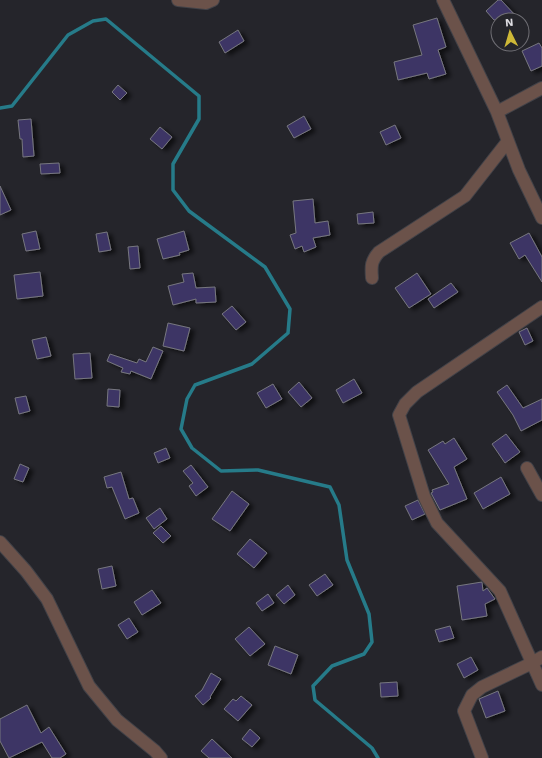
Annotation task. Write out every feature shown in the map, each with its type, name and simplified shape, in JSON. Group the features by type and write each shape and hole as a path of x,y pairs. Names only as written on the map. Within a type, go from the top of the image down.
{"street":[{"path":"178,0 206,3 213,0"},
{"path":"443,0 497,112 519,170 542,218"},
{"path":"497,112 542,88"},
{"path":"372,278 371,265 373,259 380,252 465,196 508,141"},
{"path":"542,307 417,392 405,404 399,415 424,496 437,523 500,591 537,660 542,685"},
{"path":"527,468 542,495"},
{"path":"0,542 26,571 47,599 89,686 117,720 155,751 160,758"},
{"path":"482,758 464,711 472,695 482,687 537,660"}],"building":[{"path":"498,0 501,0 512,12 490,12 490,16 486,11"},
{"path":"437,18 446,47 438,50 446,74 429,79 427,73 398,80 394,62 422,55 413,25"},
{"path":"238,30 244,41 225,53 219,42"},
{"path":"539,43 542,48 542,66 531,71 522,52 530,52 530,47"},
{"path":"118,85 127,93 120,100 112,92"},
{"path":"304,116 311,129 294,138 287,126"},
{"path":"31,119 34,156 23,157 22,139 20,139 18,120"},
{"path":"395,125 401,138 386,145 380,132"},
{"path":"160,127 172,137 162,149 150,139"},
{"path":"59,163 60,173 41,174 40,164"},
{"path":"0,186 11,210 0,215"},
{"path":"313,199 315,223 328,221 330,235 313,238 316,247 304,252 302,246 295,249 290,235 296,233 293,201"},
{"path":"373,212 374,223 358,224 357,214"},
{"path":"36,231 40,249 26,251 22,234"},
{"path":"184,231 189,250 179,253 180,255 163,259 157,239"},
{"path":"107,232 111,250 99,252 96,234"},
{"path":"529,233 542,257 542,282 525,255 519,259 510,243"},
{"path":"138,246 140,268 130,269 128,247"},
{"path":"40,272 43,296 17,299 14,275"},
{"path":"193,273 196,288 215,287 216,302 196,303 196,299 173,305 168,286 184,282 182,274"},
{"path":"417,273 431,294 409,308 395,288"},
{"path":"451,283 458,292 434,308 428,299"},
{"path":"232,306 246,322 236,330 222,314"},
{"path":"168,323 190,328 184,351 163,346"},
{"path":"527,328 533,341 525,345 519,332"},
{"path":"46,337 51,356 37,359 32,340"},
{"path":"153,347 163,351 151,379 131,371 130,374 121,372 123,368 107,361 110,354 137,363 139,359 146,362"},
{"path":"90,353 92,378 75,379 73,354"},
{"path":"354,379 362,393 343,403 336,390"},
{"path":"299,382 312,398 301,407 288,392"},
{"path":"273,384 282,399 266,408 257,393"},
{"path":"507,385 523,408 542,399 542,420 521,431 513,415 497,392"},
{"path":"108,389 120,390 119,407 107,406"},
{"path":"26,396 30,411 19,414 15,398"},
{"path":"506,434 520,452 505,463 492,444"},
{"path":"454,438 467,459 454,467 467,499 440,510 431,493 433,492 432,490 449,484 428,450 443,441 445,444"},
{"path":"166,448 170,458 158,463 154,453"},
{"path":"20,464 29,468 23,482 14,479"},
{"path":"191,465 208,487 196,496 189,486 193,483 183,471"},
{"path":"121,472 129,499 133,498 139,513 125,519 112,487 107,488 104,477"},
{"path":"501,477 510,494 483,509 474,493"},
{"path":"232,491 249,504 230,531 212,519"},
{"path":"418,500 425,514 412,520 405,506"},
{"path":"160,508 167,519 154,529 146,518"},
{"path":"161,526 171,536 163,543 153,533"},
{"path":"250,539 267,553 254,568 237,554"},
{"path":"112,566 116,586 102,589 98,569"},
{"path":"325,574 333,585 317,596 309,585"},
{"path":"482,582 483,591 487,588 495,599 485,604 487,616 462,620 457,586"},
{"path":"288,585 295,595 284,604 276,595"},
{"path":"152,590 161,603 142,615 134,602"},
{"path":"268,594 274,603 262,611 256,603"},
{"path":"129,618 138,632 127,639 118,625"},
{"path":"450,626 454,638 439,642 435,630"},
{"path":"249,627 265,644 250,656 235,639"},
{"path":"275,646 298,655 291,674 268,665"},
{"path":"471,657 478,670 464,678 457,664"},
{"path":"211,673 221,679 210,697 211,698 203,705 195,696 202,690"},
{"path":"397,682 398,696 381,697 380,683"},
{"path":"498,691 505,711 486,718 479,699"},
{"path":"241,696 252,705 238,721 224,709 233,699 236,701"},
{"path":"27,705 41,733 49,727 66,754 60,758 52,758 42,742 9,758 0,741 0,719"},
{"path":"250,729 260,738 252,747 242,739"},
{"path":"212,739 232,758 209,758 201,751"}],"waterway":[{"path":"0,108 12,106 68,35 93,21 106,19 199,96 199,119 173,164 173,190 189,211 265,267 290,309 288,333 252,364 195,385 187,399 181,429 192,448 221,471 258,470 330,487 339,505 347,560 369,614 372,642 364,654 332,666 313,686 315,700 372,748 378,758"}]}
